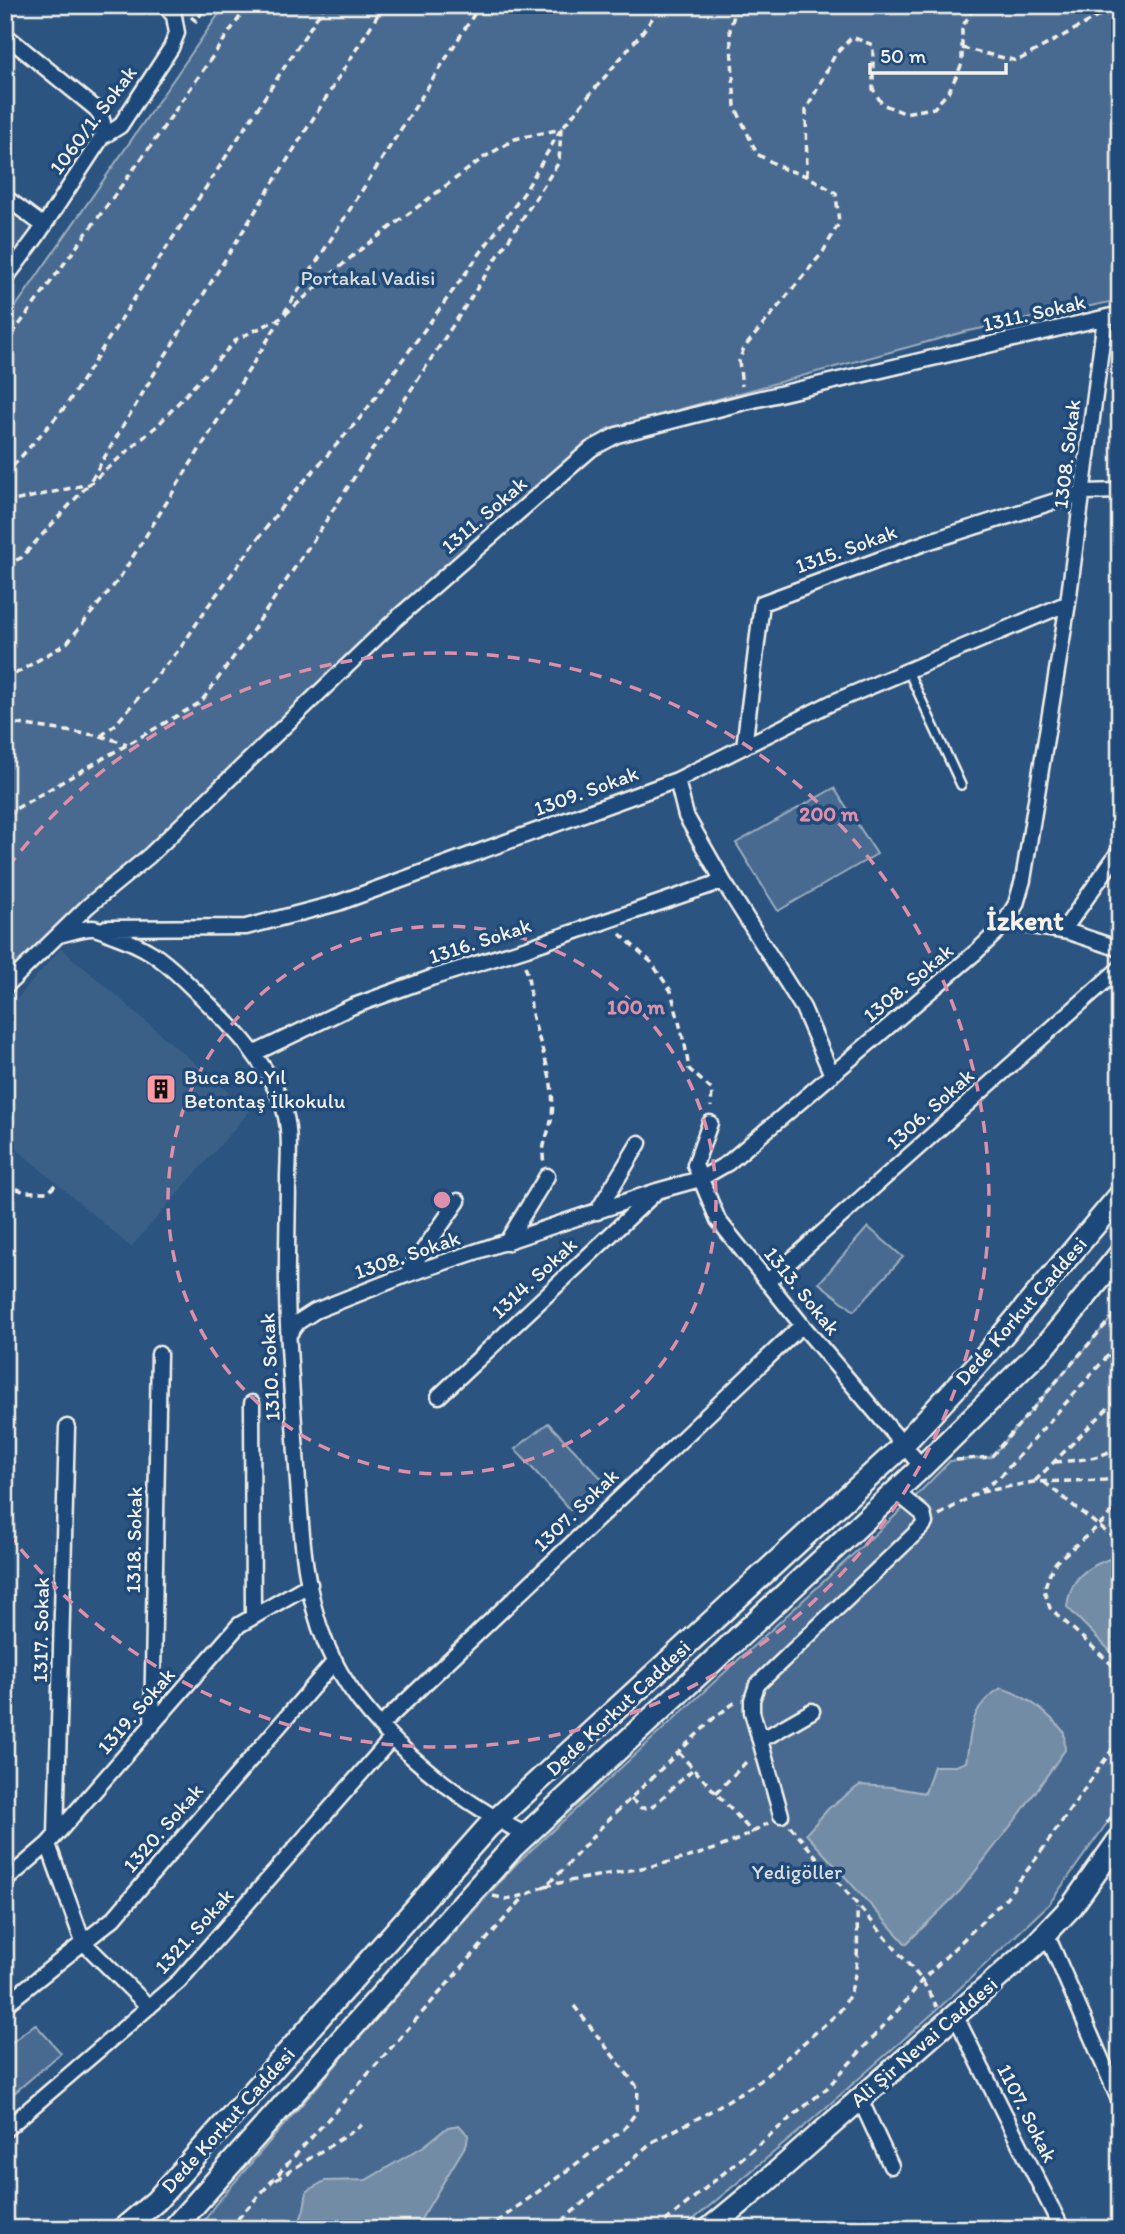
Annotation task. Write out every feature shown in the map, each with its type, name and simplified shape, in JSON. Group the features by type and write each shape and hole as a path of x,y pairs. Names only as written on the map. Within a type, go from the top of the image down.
{"main road":[{"name":"Dede Korkut Caddesi","path":"123,2229 156,2201 497,1820 902,1446 979,1363 1120,1195"},
{"name":"Dede Korkut Caddesi","path":"174,2228 506,1855 922,1467 1048,1343 1120,1254"},
{"name":"Ali Şir Nevai Caddesi","path":"721,2225 860,2099 946,2012 1046,1933 1072,1906 1120,1838"}],"street":[{"name":"1060/1. Sokak","path":"5,279 44,226 102,137 120,126 171,48 177,33 170,11"},
{"path":"5,35 99,112 103,123 102,137"},
{"path":"5,197 44,226"},
{"name":"1311. Sokak","path":"5,987 88,906 149,856 396,619 591,449 617,435 745,402 1112,316"},
{"name":"1308. Sokak","path":"289,1334 298,1322 315,1311 406,1275 657,1191 700,1180 728,1163 976,952 1005,922 1016,904 1026,867 1112,316"},
{"path":"1084,492 1120,491"},
{"name":"1315. Sokak","path":"744,747 762,603 927,541 1084,492"},
{"name":"1309. Sokak","path":"94,928 246,927 338,903 677,780 831,703 1068,603"},
{"path":"677,780 686,816 723,881 803,1007 832,1075"},
{"path":"1063,931 1120,850"},
{"name":"1316. Sokak","path":"255,1053 351,1007 723,881"},
{"path":"1005,922 1063,931 1120,949"},
{"path":"58,935 94,928"},
{"name":"1310. Sokak","path":"94,928 142,946 166,963 255,1053 283,1105 289,1129 289,1334 303,1551 326,1643 341,1672 380,1726 392,1738 424,1768 497,1820 528,1836"},
{"name":"1306. Sokak","path":"767,1282 1120,968"},
{"name":"1313. Sokak","path":"710,1123 695,1165 718,1220 922,1467"},
{"path":"597,1212 639,1143"},
{"path":"506,1243 547,1176"},
{"name":"1314. Sokak","path":"439,1396 657,1191"},
{"path":"406,1275 458,1201"},
{"name":"1307. Sokak","path":"380,1726 802,1325"},
{"name":"1318. Sokak","path":"152,1726 159,1354"},
{"path":"252,1403 253,1616"},
{"name":"1317. Sokak","path":"52,1839 67,1427"},
{"path":"780,1815 752,1712 752,1700 757,1685 925,1523 919,1509 896,1492"},
{"name":"1319. Sokak","path":"5,1881 52,1839 239,1625 310,1584"},
{"name":"1320. Sokak","path":"5,2005 114,1918 335,1661"},
{"path":"760,1743 812,1711"},
{"name":"1321. Sokak","path":"5,2130 180,1981 392,1738"},
{"path":"52,1839 83,1942 149,2007"},
{"path":"1046,1933 1120,2102"},
{"name":"1107. Sokak","path":"946,2012 1062,2229"},
{"path":"860,2099 891,2166"}],"lane":[{"path":"907,670 961,785"}],"path":[{"path":"196,21 207,5"},
{"path":"5,344 150,147 247,5"},
{"path":"5,475 66,406 325,5"},
{"path":"5,503 89,484 160,364 384,5"},
{"path":"5,680 67,643 119,579 480,5"},
{"path":"101,736 116,724 182,646 284,503 361,417 524,193 561,129 662,5"},
{"path":"737,5 730,29 735,106 757,154 784,169 807,176 836,193 839,223 823,252 744,348 739,361 745,402"},
{"path":"807,176 806,110 835,55 852,37 873,44 873,89 882,104 904,113 934,108 949,91 962,64 962,27 976,5"},
{"path":"962,48 1017,61 1119,5"},
{"path":"5,565 21,558 89,484 158,425 237,339 281,318 356,253 483,158 515,139 561,129"},
{"path":"5,815 201,702 251,633 559,162 561,129"},
{"path":"5,722 101,736 129,745"},
{"path":"605,922 651,962 671,991 689,1069 712,1090 710,1123"},
{"path":"520,950 530,979 532,1011 551,1085 552,1116 541,1150 547,1176"},
{"path":"5,1184 25,1192 49,1192 55,1185"},
{"path":"950,1461 991,1457 1120,1307"},
{"path":"925,1523 1000,1478 1120,1342"},
{"path":"1033,1482 1120,1396"},
{"path":"1053,1463 1091,1459 1120,1444"},
{"path":"979,1492 1033,1482 1120,1478"},
{"path":"1044,1482 1120,1543"},
{"path":"1120,1502 1103,1522 1056,1562 1048,1575 1044,1590 1050,1608 1120,1672"},
{"path":"561,1871 605,1823 678,1752 715,1717 757,1685"},
{"path":"656,2229 827,2088 922,1980 1006,1898 1120,1738"},
{"path":"716,1793 760,1743"},
{"path":"678,1752 753,1833"},
{"path":"630,1799 641,1808 651,1808 694,1769"},
{"path":"545,1886 671,1862 724,1847 753,1833 780,1815 922,1980 946,2012"},
{"path":"231,2229 526,1895"},
{"path":"553,2229 652,2143 760,2081 838,2013 851,1994 857,1951 858,1906"},
{"path":"487,2229 624,2129 637,2111 638,2088 571,2001"},
{"path":"271,2183 362,2126"}],"shaded area":[{"path":"5,207 32,228 5,266"},
{"path":"61,948 250,1111 131,1247 5,1139 5,1013"},
{"path":"1120,1555 1120,1661 1067,1607 1073,1586 1084,1572"},
{"path":"1001,1688 1028,1700 1050,1717 1064,1732 1065,1750 960,1891 906,1944 806,1834 829,1808 860,1785 925,1793 934,1766 956,1766 966,1762 977,1711"},
{"path":"459,2125 468,2135 467,2143 420,2221 412,2229 300,2229 298,2226 307,2191 325,2181 366,2180 424,2146 448,2127"}],"green space":[{"name":"Portakal Vadisi","path":"225,5 1120,5 1120,300 964,332 607,429 5,987 5,322"},
{"path":"834,788 877,854 778,911 736,843"},
{"path":"868,1227 903,1257 854,1311 819,1283"},
{"name":"Yedigöller","path":"1120,1308 1120,1805 1049,1904 938,2009 797,2133 682,2229 199,2229 214,2206 354,2044 516,1864 910,1502 950,1461 991,1457"},
{"path":"548,1423 604,1481 570,1510 515,1449"},
{"path":"35,2024 61,2053 5,2101 5,2048"}],"place":[{"name":"Buca 80.Yıl Betontaş İlkokulu","path":"161,1089"}],"district":[{"name":"İzkent","path":"1025,920"}]}
